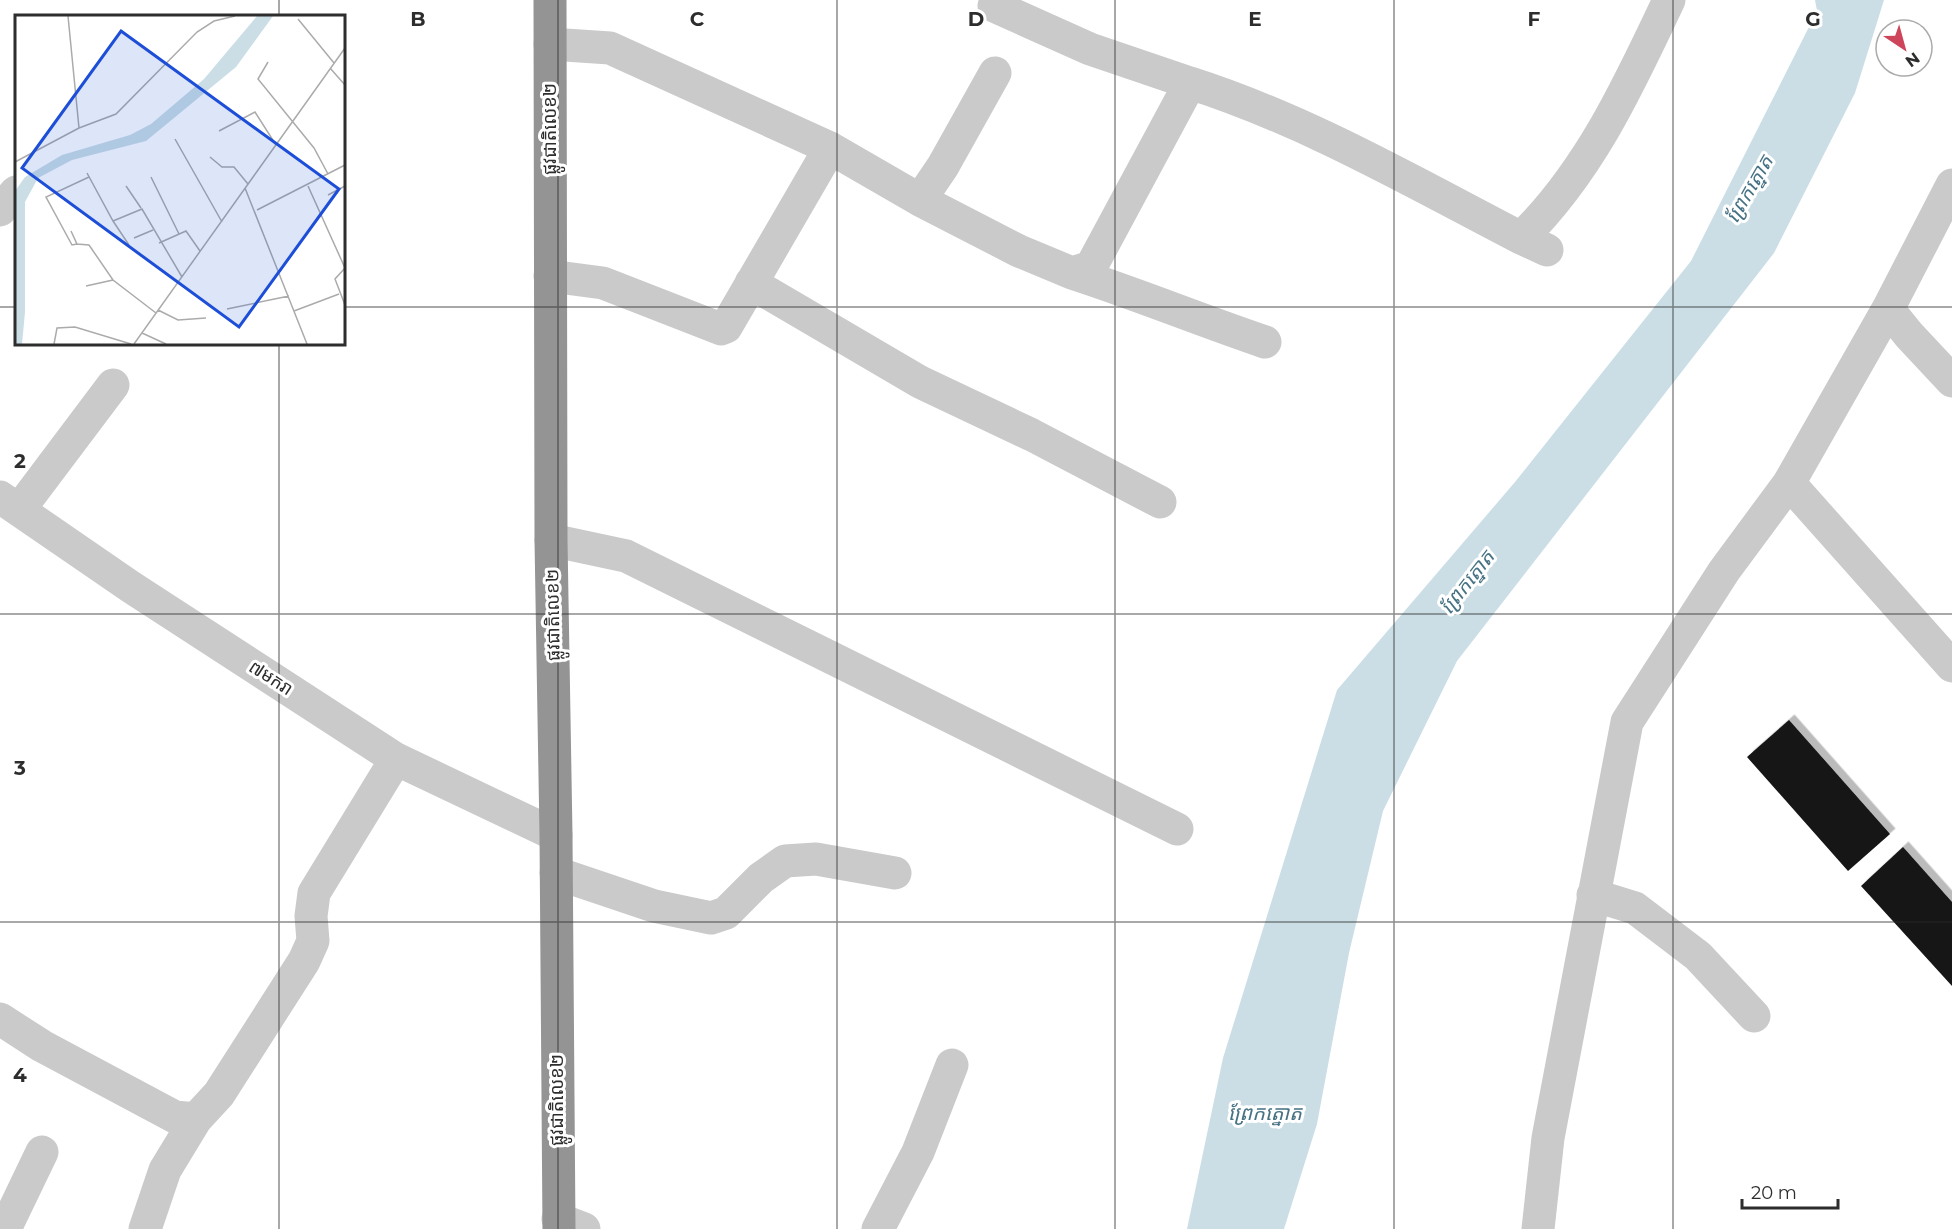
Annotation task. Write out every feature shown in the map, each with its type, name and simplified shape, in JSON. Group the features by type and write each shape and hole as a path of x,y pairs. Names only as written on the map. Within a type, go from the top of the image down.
{"highway":[{"name":"ផ្លូវជាតិលេខ២","path":"550,0 551,540 556,873 567,1226"}],"street":[{"path":"994,6 1090,49 1224,94 1352,150 1534,244 1544,215 1563,191 1611,118 1669,0"},
{"path":"550,44 610,48 830,148 920,200 1019,251 1072,273 1265,342"},
{"path":"920,200 943,166 995,73"},
{"path":"1072,273 1091,267 1190,83"},
{"path":"550,276 603,283 721,329 726,327 830,148"},
{"path":"1538,1229 1548,1138 1627,722 1724,571 1789,483 1888,309 1952,185"},
{"path":"0,210 15,193"},
{"path":"751,284 920,382 1032,435 1160,502"},
{"path":"1888,309 1952,381"},
{"path":"10,504 113,385"},
{"path":"1789,483 1952,666"},
{"name":"៧មករា","path":"10,504 140,594 396,759 556,836"},
{"path":"551,540 626,556 1178,829"},
{"path":"145,1229 165,1170 196,1119 219,1094 304,961 313,941 311,916 314,893 396,759"},
{"path":"556,873 654,906 711,918 726,913 761,878 785,861 816,859 895,873"},
{"path":"1593,895 1635,908 1698,956 1754,1016"},
{"path":"0,1019 42,1046 175,1117 196,1119"},
{"path":"878,1229 918,1152 952,1065"},
{"path":"5,1229 42,1152"}],"water":[{"name":"ព្រែកត្នោត","path":"1815,0 1884,0 1878,18 1874,18 1874,32 1855,93 1774,253 1457,661 1383,811 1349,953 1317,1124 1284,1229 1187,1229 1223,1058 1337,690 1515,482 1691,261 1817,11"}],"building":[{"path":"1789,720 1890,834 1848,871 1747,757"},
{"path":"1903,847 1952,902 1952,986 1861,886"}]}
